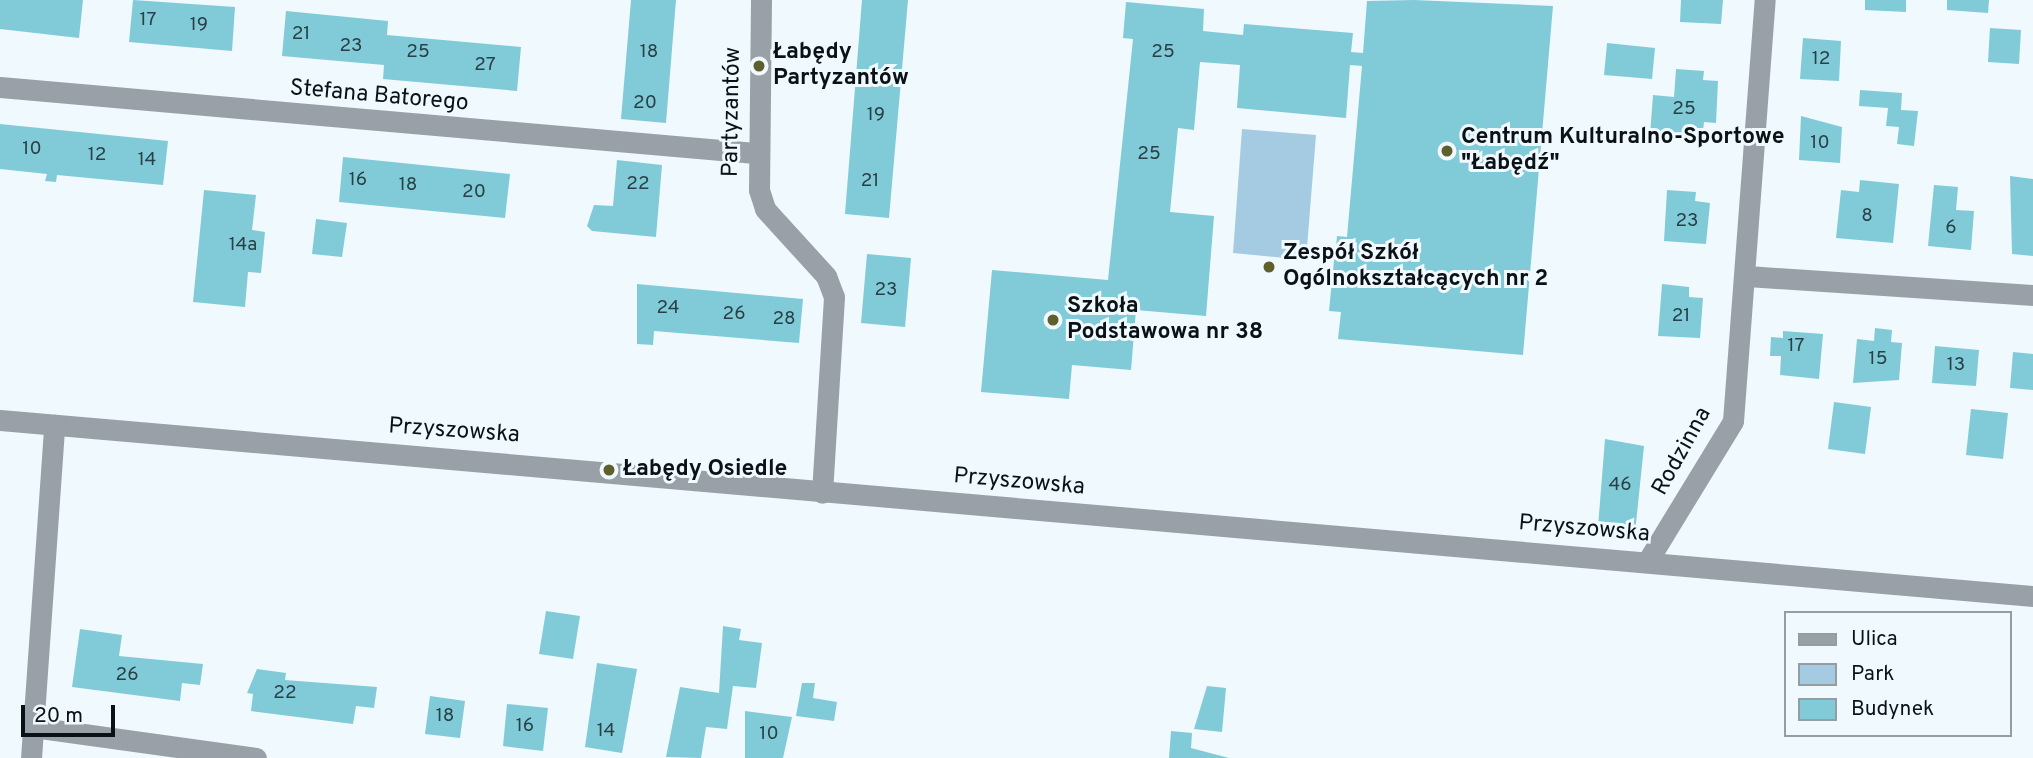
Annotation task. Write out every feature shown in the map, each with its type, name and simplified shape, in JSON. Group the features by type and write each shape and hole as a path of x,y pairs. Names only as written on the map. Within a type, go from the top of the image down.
{"street":[{"name":"Partyzantów","path":"761,0 755,153 765,209 825,275 834,297 822,492"},
{"name":"Rodzinna","path":"1647,562 1733,421 1765,0"},
{"name":"Stefana Batorego","path":"0,86 755,153"},
{"path":"1746,275 2033,295"},
{"name":"Przyszowska","path":"0,420 2033,596"},
{"path":"31,758 54,425"},
{"path":"33,727 256,758"}],"green space":[{"path":"1242,129 1316,135 1306,260 1233,253"}],"building":[{"path":"0,0 83,0 79,38 0,29"},
{"path":"133,0 235,7 232,51 129,42"},
{"path":"631,0 676,0 666,123 621,119"},
{"path":"862,0 908,0 889,218 845,214"},
{"path":"1414,0 1553,6 1523,355 1338,339 1341,312 1329,311 1335,250 1346,251 1336,247 1337,236 1347,237 1362,66 1350,65 1346,118 1237,108 1240,65 1200,62 1194,130 1178,128 1170,212 1214,216 1206,316 1136,310 1131,370 1072,365 1069,399 981,392 992,270 1108,280 1133,39 1123,38 1126,2 1204,9 1203,31 1243,35 1244,24 1353,33 1351,52 1363,53 1367,1"},
{"path":"1681,0 1723,0 1721,24 1680,22"},
{"path":"1865,0 1906,0 1906,12 1865,10"},
{"path":"1947,0 1989,0 1988,13 1947,10"},
{"path":"286,11 388,21 387,35 521,47 517,91 383,79 384,65 282,56"},
{"path":"1990,28 2021,30 2019,64 1988,62"},
{"path":"1803,38 1841,41 1839,81 1800,79"},
{"path":"1607,43 1655,48 1652,79 1604,75"},
{"path":"1676,69 1704,71 1703,80 1718,81 1716,123 1704,122 1702,139 1650,135 1653,95 1674,97"},
{"path":"1860,90 1902,93 1901,110 1918,111 1914,146 1897,144 1899,127 1886,126 1888,108 1859,106"},
{"path":"1801,116 1842,127 1840,163 1799,160"},
{"path":"0,124 168,141 163,185 57,175 56,182 45,181 47,174 0,169"},
{"path":"343,157 510,174 505,218 339,202"},
{"path":"617,160 662,165 656,237 592,231 587,226 594,205 613,206"},
{"path":"2010,176 2033,179 2033,256 2012,254"},
{"path":"1860,180 1899,184 1893,243 1836,238 1841,190 1859,192"},
{"path":"1934,185 1958,187 1956,210 1974,211 1971,250 1928,246"},
{"path":"204,190 256,195 252,230 265,232 261,273 248,272 245,307 193,302"},
{"path":"1667,190 1696,192 1695,201 1710,203 1706,244 1664,241"},
{"path":"316,219 347,223 342,257 312,254"},
{"path":"867,254 911,258 905,327 861,323"},
{"path":"637,284 803,299 799,343 654,331 653,345 637,344"},
{"path":"1662,284 1689,287 1689,297 1703,298 1700,338 1658,336"},
{"path":"1875,328 1892,330 1891,342 1902,343 1899,380 1853,383 1857,339 1874,341"},
{"path":"1783,331 1823,334 1819,379 1780,375 1781,356 1770,356 1771,337 1783,338"},
{"path":"1935,346 1979,350 1976,386 1932,383"},
{"path":"2013,352 2033,354 2033,390 2010,388"},
{"path":"1834,402 1871,407 1865,454 1828,449"},
{"path":"1971,409 2008,413 2003,459 1966,455"},
{"path":"1605,439 1644,446 1635,533 1598,527"},
{"path":"546,611 580,616 573,659 539,654"},
{"path":"723,626 741,629 739,640 762,643 756,688 733,686 727,729 706,727 701,758 666,757 680,687 719,693"},
{"path":"80,629 122,635 119,656 203,664 200,685 182,683 180,701 72,687"},
{"path":"597,663 637,669 622,753 585,747"},
{"path":"257,669 286,673 285,680 377,687 374,708 356,706 353,724 251,711 253,694 247,693"},
{"path":"802,683 815,683 813,698 837,702 834,721 796,716"},
{"path":"1207,686 1226,688 1222,732 1194,729"},
{"path":"430,696 465,701 460,738 425,734"},
{"path":"507,704 548,708 543,751 503,746"},
{"path":"745,711 792,717 783,758 745,758"},
{"path":"1171,731 1192,733 1191,748 1229,758 1169,758"}],"place":[{"name":"Łabędy Partyzantów","path":"759,66"},
{"name":"Centrum Kulturalno-Sportowe \"Łabędź\"","path":"1447,151"},
{"name":"Zespół Szkół Ogólnokształcących nr 2","path":"1269,267"},
{"name":"Szkoła Podstawowa nr 38","path":"1053,320"},
{"name":"Łabędy Osiedle","path":"609,470"}]}
